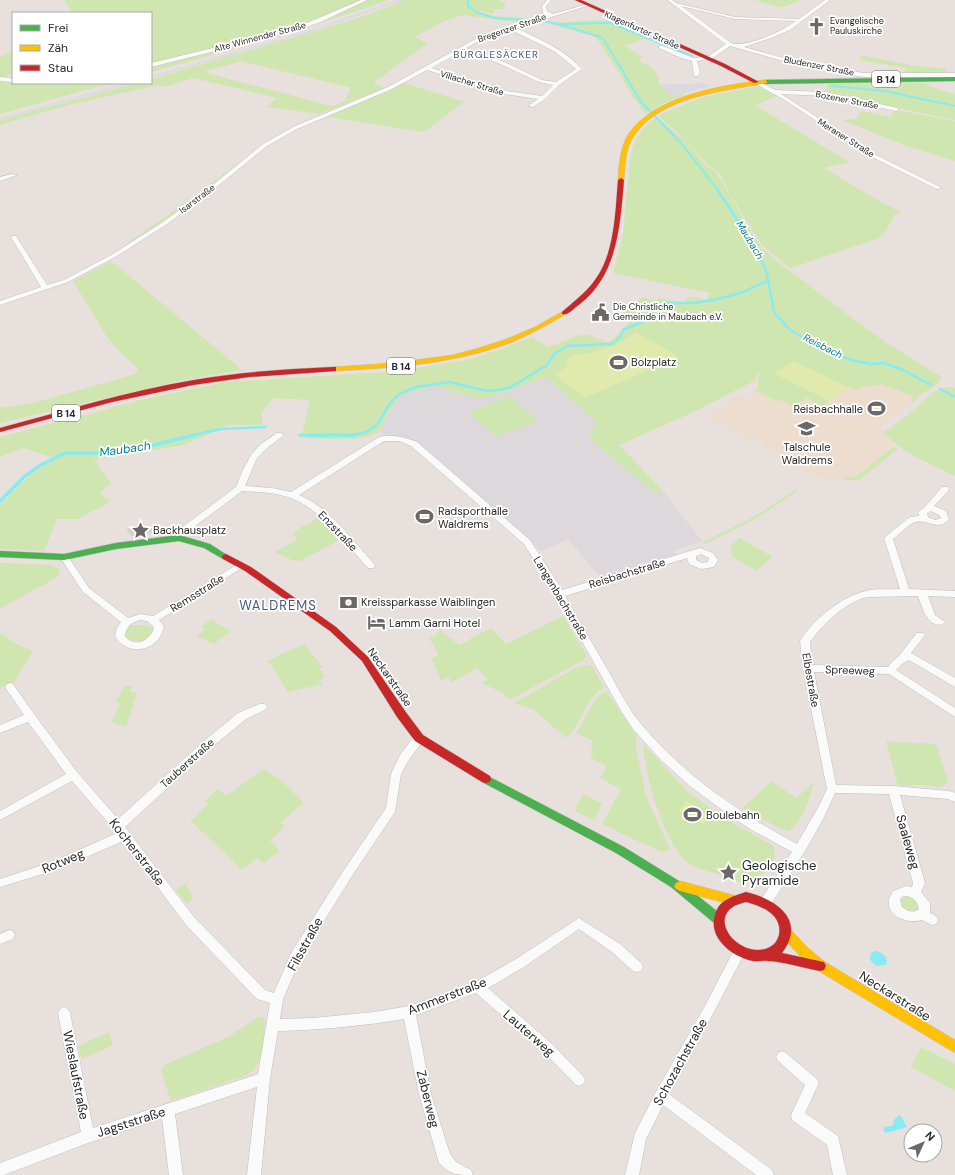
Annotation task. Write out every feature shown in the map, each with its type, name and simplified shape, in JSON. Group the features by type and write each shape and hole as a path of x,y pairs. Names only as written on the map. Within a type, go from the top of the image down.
{"main road":[{"name":"Klagenfurter Straße","path":"577,0 644,31 708,58 756,82"},
{"name":"B 14","path":"0,430 140,394 223,378 308,370 406,365 476,353 506,344 562,315 579,302 590,292 608,266 617,234 620,180 626,145 633,131 657,112 694,95 756,82 779,80 955,79"},
{"name":"Neckarstraße","path":"0,554 64,557 116,546 178,538 207,546 242,566 310,612 333,629 352,646 365,659 401,714 419,738 471,771 586,831 675,884 718,919"},
{"name":"Neckarstraße","path":"675,884 733,900"},
{"path":"752,898 766,902 781,916 785,925 786,933 783,943 778,950 767,955 757,956 739,952 724,939 719,926 718,919 723,908 733,900 752,898"},
{"name":"Neckarstraße","path":"786,933 804,952 822,966 955,1047"},
{"name":"Neckarstraße","path":"767,955 822,966"}],"street":[{"name":"Alte Winnender Straße","path":"152,65 297,28 321,20 365,0"},
{"name":"Bregenzer Straße","path":"549,0 544,6 545,12 551,15"},
{"path":"661,47 683,57 694,60 708,58 729,44 677,4 669,0"},
{"path":"740,46 780,32 828,0"},
{"path":"677,4 735,18 800,20"},
{"name":"Bregenzer Straße","path":"390,88 483,37 551,15 588,5"},
{"path":"511,28 551,47 573,62 579,69 557,84 543,98 531,106"},
{"name":"Bludenzer Straße","path":"729,44 808,66 864,74 955,75"},
{"path":"461,48 500,62 541,81 557,84"},
{"path":"694,60 697,72 696,75"},
{"name":"Villacher Straße","path":"426,68 506,93 543,98"},
{"path":"0,79 12,80"},
{"name":"Meraner Straße","path":"756,82 872,155 939,188"},
{"name":"Isarstraße","path":"0,303 45,288 84,272 128,247 201,197 265,145 321,116 390,88"},
{"name":"Bozener Straße","path":"774,92 825,94 896,109"},
{"path":"0,179 14,175"},
{"path":"14,237 45,288"},
{"path":"178,538 183,531 240,488 248,465 255,454 264,445 280,435"},
{"name":"Langenbachstraße","path":"292,495 387,437 400,439 414,444 527,542 560,594 623,706 665,757 695,784 730,810 754,826 798,850"},
{"name":"Enzstraße","path":"240,488 258,489 292,495 311,504 370,566"},
{"path":"924,519 922,512 927,509 945,489"},
{"path":"905,592 888,538 912,519 924,519 934,523 941,522 945,519 944,515 940,511 927,509"},
{"name":"Reisbachstraße","path":"560,594 693,553"},
{"path":"64,557 86,590 127,622"},
{"name":"Remsstraße","path":"153,620 242,566"},
{"name":"Elbestraße","path":"832,789 808,668 805,641 837,610 851,599 866,593 905,592 955,594"},
{"path":"922,593 931,617 940,622"},
{"path":"141,617 153,620 159,626 157,635 149,642 136,646 125,643 120,636 121,628 127,622 141,617"},
{"name":"Spreeweg","path":"891,671 893,666 904,658 920,635"},
{"path":"904,658 910,656 955,683"},
{"name":"Spreeweg","path":"808,668 891,671 955,713"},
{"name":"Kocherstraße","path":"10,687 30,717 73,775 121,831 190,921 261,995 277,999"},
{"name":"Tauberstraße","path":"121,831 208,744 242,716 262,707"},
{"path":"0,729 30,717"},
{"name":"Filsstraße","path":"254,1175 264,1078 277,999 295,957 346,876 391,809 396,774 404,758 419,738"},
{"path":"0,816 73,775"},
{"path":"766,902 824,808 832,789 894,790 949,795 955,798"},
{"name":"Saaleweg","path":"894,790 919,883 915,893"},
{"name":"Rotweg","path":"1,883 54,866 121,831"},
{"path":"906,891 915,893 924,903 927,917 909,917 901,913 895,905 894,901 897,894 906,891"},
{"name":"Ammerstraße","path":"273,1025 313,1024 374,1018 409,1012 478,987 520,964 579,923 616,948 637,968"},
{"name":"Schozachstraße","path":"632,1175 640,1138 739,952"},
{"name":"Lauterweg","path":"478,987 548,1048 579,1080"},
{"name":"Zaberweg","path":"409,1012 425,1094 444,1158 451,1167 466,1175"},
{"name":"Wieslaufstraße","path":"64,1013 88,1136"},
{"path":"782,1057 813,1083 797,1115 833,1141 840,1175"},
{"name":"Jagststraße","path":"0,1170 88,1136 264,1078"},
{"path":"661,1096 767,1175"},
{"path":"168,1110 176,1175"}],"shaded area":[{"path":"704,83 709,86 671,97 659,85"},
{"path":"545,377 597,422 588,438 655,493 663,491 702,541 673,551 684,563 677,562 606,584 568,539 542,551 416,443 379,432 398,398 408,393 436,386 463,395 481,398 493,397"},
{"name":"Talschule Waldrems","path":"881,384 912,396 911,401 913,403 881,427 892,441 893,447 857,476 840,479 824,478 813,475 783,460 785,458 762,445 765,442 754,436 749,439 709,417 738,395 750,401 753,398 747,396 755,390 777,401 780,399 794,407 806,398 848,387 856,391 866,386 877,386"},
{"name":"Backhausplatz","path":"138,524 144,529 150,526 156,532 132,536 126,530"}],"green space":[{"path":"64,0 363,0 296,28 152,64 152,12 72,12"},
{"path":"367,0 389,0 318,24"},
{"path":"405,0 498,0 505,3 504,9 495,9 493,14 481,11 481,9 480,12 494,16 534,19 523,23 463,15 447,20 414,37 428,43 373,83 385,88 319,114 266,107 277,98 193,78 165,87 159,85 72,104 0,125 0,120 133,84 152,84 152,79 364,16","holes":["241,61 351,88 344,102 332,106 203,72"]},
{"path":"755,0 802,0 781,8"},
{"path":"548,20 561,22 594,20 614,22 650,37 625,46 642,57 639,61 655,71 659,84 671,97 684,93 685,95 664,103 646,114 632,96 596,37 543,22"},
{"path":"280,36 152,72 152,66"},
{"path":"12,50 12,73 0,79 0,57"},
{"path":"861,55 909,65 947,69 943,74 903,75 906,68 859,60"},
{"path":"0,81 12,81 12,84 107,84 0,114"},
{"path":"405,83 464,102 424,132 323,116"},
{"path":"924,83 940,90 955,94 955,120 854,99 856,97 826,91 829,84"},
{"path":"760,86 778,96 755,105 849,162 824,168 879,201 901,212 895,215 884,233 877,239 791,268 789,267 762,245 730,194 720,173 709,166 673,128 658,116 708,96"},
{"path":"895,110 955,121 955,161 909,147 842,120 856,119 861,111 890,117"},
{"path":"657,117 686,142 705,165 717,173 754,237 763,249 783,266 868,330 940,376 941,379 937,385 916,399 913,403 911,401 913,399 912,396 881,384 877,386 866,386 856,391 848,387 823,406 806,398 794,407 780,399 777,402 755,390 758,388 758,376 763,373 756,375 756,380 691,413 619,445 663,491 655,493 588,438 597,422 545,377 493,397 481,398 463,395 436,386 408,393 398,398 379,432 362,438 351,439 299,438 303,431 310,400 273,398 262,412 262,425 229,425 184,445 94,460 111,483 100,493 110,502 78,519 57,519 44,551 0,549 0,505 30,475 56,459 24,448 0,457 0,437 145,399 225,382 400,371 471,359 532,337 548,347 581,335 589,335 607,342 617,336 628,324 625,309 643,297 654,301 660,298 684,303 689,296 706,300 710,293 613,273 623,235 630,157 639,134","holes":["636,332 584,398 556,375 566,366 568,358 608,347 626,339"]},
{"path":"272,138 188,204 122,247 185,203"},
{"path":"111,261 242,370 179,381 0,423 0,408 33,403 136,374 138,368 123,355 107,337 73,281"},
{"name":"Bolzplatz","path":"636,332 679,357 584,398 556,375 566,366 568,358 608,347 626,339"},
{"path":"794,361 848,387 830,401 775,374"},
{"path":"951,387 955,388 955,476 908,452 884,432 909,414 935,391"},
{"path":"510,396 538,421 496,437 468,412"},
{"path":"893,447 898,449 858,481 840,479 857,476"},
{"path":"797,489 799,490 757,518 705,544 703,542 750,519"},
{"path":"320,515 339,538 336,542 299,561 294,561 275,552 298,539 292,534 304,525 306,526"},
{"path":"740,538 773,557 756,571 732,556 730,546"},
{"path":"0,563 50,565 59,568 59,576 0,609"},
{"path":"563,616 587,656 585,659 510,700 504,694 482,683 488,679 477,668 452,682 448,677 441,681 432,659 439,655 429,638 435,636 440,630 459,645 491,628 506,644"},
{"path":"211,619 230,631 214,644 197,636 205,630 201,627"},
{"path":"130,625 147,625 155,630 147,641 134,641 125,638 121,631"},
{"path":"0,633 14,643 33,651 14,682 0,688"},
{"path":"304,644 323,667 319,669 325,676 320,680 323,684 288,692 272,666 267,661"},
{"path":"586,665 592,666 604,687 592,698 576,726 566,738 533,709 514,703 577,667"},
{"path":"125,685 132,687 130,692 137,693 126,727 112,722 120,704 116,701"},
{"path":"606,691 636,735 636,748 646,796 670,849 665,852 659,851 602,824 621,789 600,778 607,766 592,758 591,752 593,741 576,733 597,697"},
{"path":"886,741 936,744 948,782 942,787 921,785 898,786"},
{"path":"643,744 688,792 724,818 772,845 775,852 772,864 762,875 743,885 730,878 696,867 690,864 681,855 664,826 658,809 652,791"},
{"path":"264,769 282,781 304,803 280,823 285,826 270,841 280,851 264,863 257,858 242,870 191,821 208,804 205,801 218,789 226,796"},
{"path":"772,781 796,798 813,783 808,802 802,816 798,823 788,831 779,828 742,808"},
{"path":"582,794 602,803 594,820 575,811"},
{"path":"686,801 710,815 703,824 679,811"},
{"path":"189,881 187,887 193,895 193,898 187,904 176,890"},
{"path":"904,896 913,897 920,907 919,909 911,912 902,908 900,902"},
{"path":"258,1017 263,1017 265,1022 263,1044 261,1058 253,1070 247,1075 171,1101 161,1071 164,1065 230,1036"},
{"path":"109,1032 113,1045 82,1059 78,1046"},
{"path":"921,1047 955,1064 955,1091 911,1067"}],"water":[{"path":"875,951 886,957 887,961 885,965 877,966 870,960 871,953"},
{"path":"899,1115 901,1116 905,1123 903,1123 903,1128 886,1133 883,1130 885,1126 887,1127 893,1125 894,1120"}],"waterway":[{"name":"Maubach","path":"468,0 468,6 476,12 494,18 543,21 565,26 600,37 604,40 641,102 680,142 718,190"},
{"path":"562,24 610,23 692,56"},
{"path":"832,86 885,91 955,106"},
{"name":"Reisbach","path":"717,189 756,249 766,270 774,312 789,329 814,344 851,360 871,364 884,363 903,370 931,385"},
{"name":"Maubach","path":"404,392 416,387 449,382 487,391 511,387 547,365 554,354 567,346 613,343 619,338 623,330 646,320 657,306 663,303 694,303 713,300 741,293 767,281"},
{"name":"Reisbach","path":"940,389 955,397"},
{"name":"Maubach","path":"352,435 369,431 375,426 380,421 393,400 401,393"},
{"name":"Maubach","path":"190,436 221,429 265,427"},
{"name":"Maubach","path":"0,501 25,476 41,465 65,453 103,453 142,448 195,435"},
{"name":"Maubach","path":"299,435 328,436"},
{"name":"Maubach","path":"309,435 352,435"},
{"name":"Maubach","path":"344,436 352,435"}],"railway":[{"path":"152,77 308,32 401,0"},
{"path":"0,119 125,84"}],"traffic: fast":[{"path":"765,82 955,79"},
{"path":"0,554 64,557 116,546 179,538 207,546 226,557"},
{"path":"486,779 620,850 675,884 718,919"}],"traffic: slow":[{"path":"621,180 623,157 628,140 641,123 655,113 672,104 712,91 765,82"},
{"path":"333,369 364,368 423,362 453,357 481,350 509,340 537,328 564,313"},
{"path":"680,886 733,900"},
{"path":"786,933 804,952 821,966 955,1047"}],"traffic: jam":[{"path":"577,0 723,65 756,82"},
{"path":"564,313 595,285 604,270 615,238 621,180"},
{"path":"0,430 137,394 193,382 291,371 333,369"},
{"path":"226,557 248,569 333,629 365,659 401,714 419,738 486,779"},
{"path":"746,897 767,904 778,912 783,918 785,925 785,935 783,941 778,949 766,955 754,956 741,952 731,945 723,935 719,924 721,913 729,903 746,897"},
{"path":"767,955 820,966"}],"place":[{"name":"Evangelische Pauluskirche","path":"817,26"},
{"name":"Die Christliche Gemeinde in Maubach e.V.","path":"600,312"},
{"name":"Bolzplatz","path":"618,362"},
{"name":"Reisbachhalle","path":"876,409"},
{"name":"Talschule Waldrems","path":"807,429"},
{"name":"Radsporthalle Waldrems","path":"425,517"},
{"name":"Backhausplatz","path":"140,530"},
{"name":"Kreissparkasse Waiblingen","path":"348,602"},
{"name":"Lamm Garni Hotel","path":"376,623"},
{"name":"Boulebahn","path":"693,815"},
{"name":"Geologische Pyramide","path":"729,872"}],"district":[{"name":"BÜRGLESÄCKER","path":"496,54"},
{"name":"WALDREMS","path":"278,605"}]}
